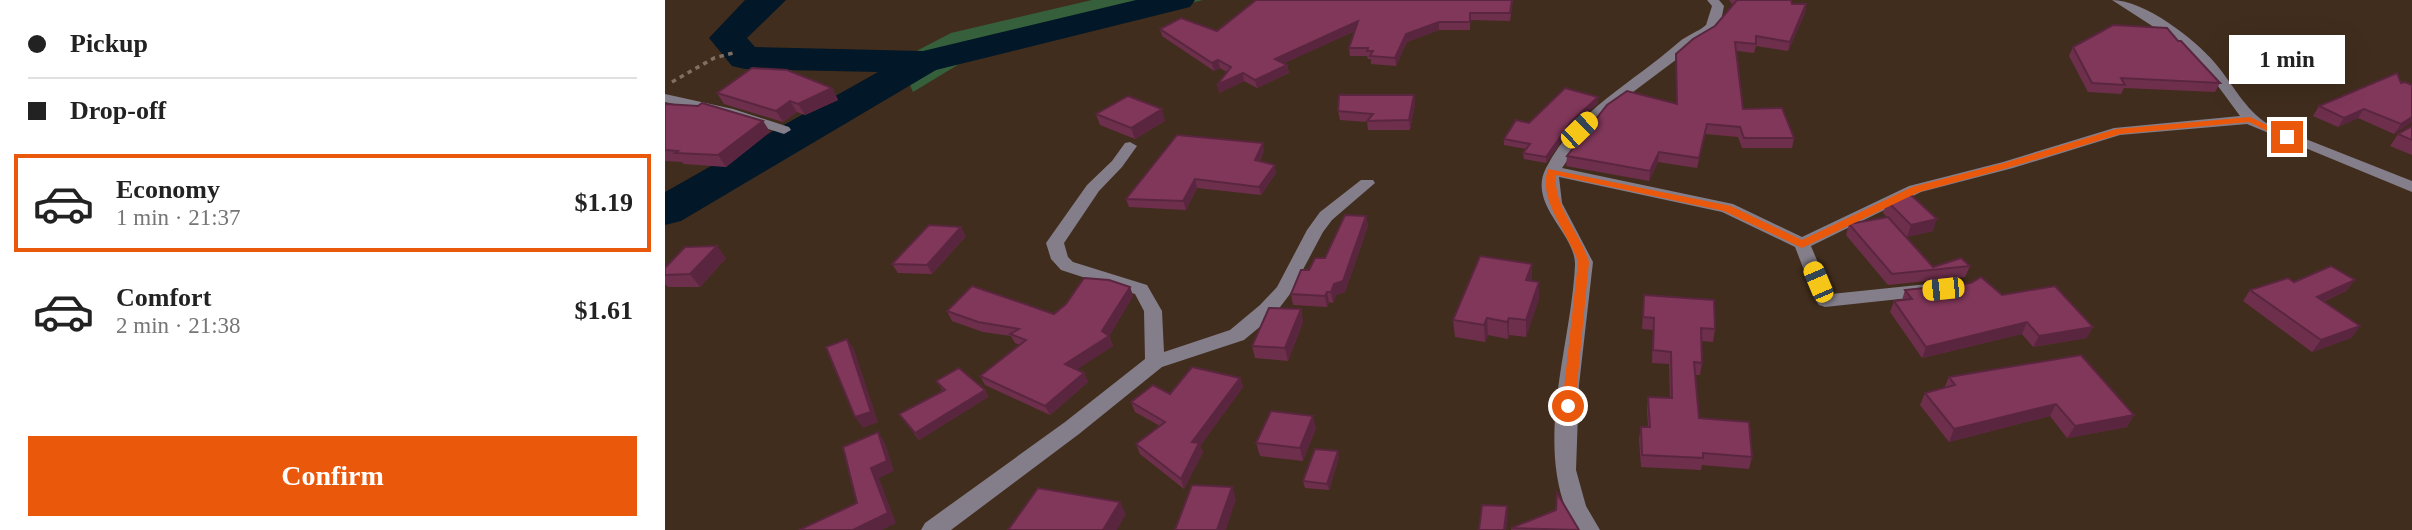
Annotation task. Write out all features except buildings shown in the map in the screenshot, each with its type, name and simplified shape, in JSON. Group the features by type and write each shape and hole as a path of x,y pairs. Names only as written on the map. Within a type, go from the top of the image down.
{"street":[{"path":"1588,530 1576,508 1565,470 1569,385 1584,262 1580,248 1555,203 1550,185 1552,171 1579,130 1613,97 1650,69 1673,57 1683,46 1711,26 1716,20 1719,6 1713,0"},
{"path":"2118,0 2153,19 2200,56 2250,120 2412,187"},
{"path":"665,98 728,112 783,130"},
{"path":"1802,244 1915,189 2008,165 2119,131 2250,120"},
{"path":"1130,146 1117,164 1093,188 1055,243 1060,259 1067,266 1101,275 1126,287 1141,289 1153,311 1155,362"},
{"path":"1552,171 1727,208 1802,244 1825,301 1941,289"},
{"path":"933,530 1072,428 1155,362 1237,335 1267,310 1284,290 1315,230 1367,183"}],"path":[{"path":"665,85 714,58 733,53"}],"green space":[{"path":"1092,0 1203,0 979,52 913,92 899,60 951,33"}],"waterway":[{"path":"769,0 758,6 727,38 745,58 923,62"},
{"path":"923,62 1178,0"},
{"path":"665,211 923,62"}],"route":[{"path":"1568,406 1584,262 1580,248 1555,203 1550,185 1552,171 1727,208 1802,244 1915,189 2008,165 2119,131 2250,120 2287,137"}]}
